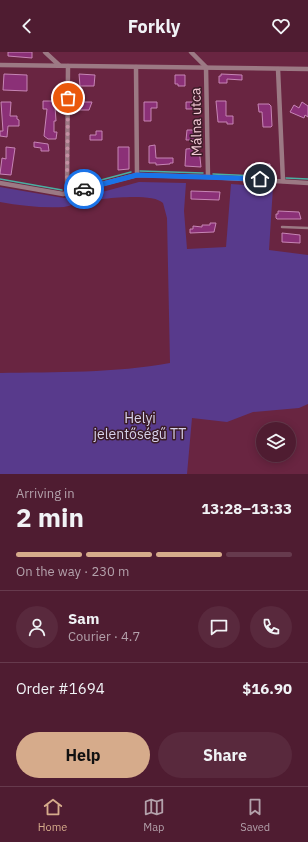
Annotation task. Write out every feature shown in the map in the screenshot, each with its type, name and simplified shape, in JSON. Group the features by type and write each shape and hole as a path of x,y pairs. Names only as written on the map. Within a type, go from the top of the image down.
{"street":[{"path":"45,52 59,65"},
{"path":"191,52 206,67"},
{"path":"0,65 308,69"},
{"path":"67,193 68,66"},
{"path":"136,67 137,175"},
{"name":"Málna utca","path":"206,67 208,177"},
{"path":"278,69 283,181"},
{"path":"0,183 49,193 67,193 137,175 208,177 308,183"}],"lane":[{"path":"282,226 308,228"}],"green space":[{"name":"Helyi jelentőségű TT","path":"139,182 186,183 184,211 187,249 226,247 231,184 273,187 269,250 308,255 308,404 299,408 253,412 227,422 192,418 187,474 0,474 0,373 128,369 170,363 167,218 163,203 148,198 124,197 80,202 64,207 24,206 0,202 0,187 64,198 106,191"}],"building":[{"path":"8,52 32,52 32,58 8,56"},
{"path":"4,74 27,75 27,91 3,90"},
{"path":"79,74 95,75 94,86 80,86"},
{"path":"221,74 242,75 242,80 227,79 227,83 219,83 219,76 221,76"},
{"path":"175,75 185,75 185,86 178,86 178,84 175,84"},
{"path":"76,93 82,93 82,102 92,102 89,110 78,110 78,107 76,107"},
{"path":"43,101 59,101 59,106 55,106 56,121 54,121 54,132 57,132 56,139 48,139 44,136 47,109 43,109"},
{"path":"216,101 226,101 226,116 233,116 233,124 218,122"},
{"path":"1,102 11,102 10,116 17,116 17,119 19,120 19,126 8,126 7,137 0,136 0,131 3,131"},
{"path":"144,102 157,102 157,108 151,108 151,121 144,121"},
{"path":"186,102 199,102 200,109 186,109"},
{"path":"302,102 308,106 308,117 305,115 304,118 290,112 294,105 299,108"},
{"path":"258,104 269,104 271,106 271,127 263,127 262,112 259,112"},
{"path":"187,130 196,130 197,135 200,135 200,140 186,140"},
{"path":"96,131 102,131 102,140 90,140 90,135 96,135"},
{"path":"34,142 48,144 49,151 41,151 41,148 34,147"},
{"path":"155,145 156,158 173,158 173,163 156,165 156,163 149,163 149,146"},
{"path":"6,147 15,148 11,175 0,174 2,158 6,159"},
{"path":"118,147 129,147 129,169 118,170"},
{"path":"199,148 201,167 185,166 186,149"},
{"path":"252,164 270,164 270,172 253,172"},
{"path":"191,191 220,192 219,200 191,199"},
{"path":"278,211 299,212 301,219 277,219 276,214 278,214"},
{"path":"210,223 216,223 214,232 190,233 190,229 193,229 193,226 202,227 202,225 210,225"},
{"path":"282,233 300,235 300,243 282,242"}],"waterway":[{"path":"140,171 203,173"},
{"path":"71,188 131,172"},
{"path":"213,174 276,177"},
{"path":"286,178 308,179"},
{"path":"0,179 62,190"}],"way so far":[{"path":"68,98 67,193 84,189"}],"route":[{"path":"84,189 137,175 260,179"}]}
